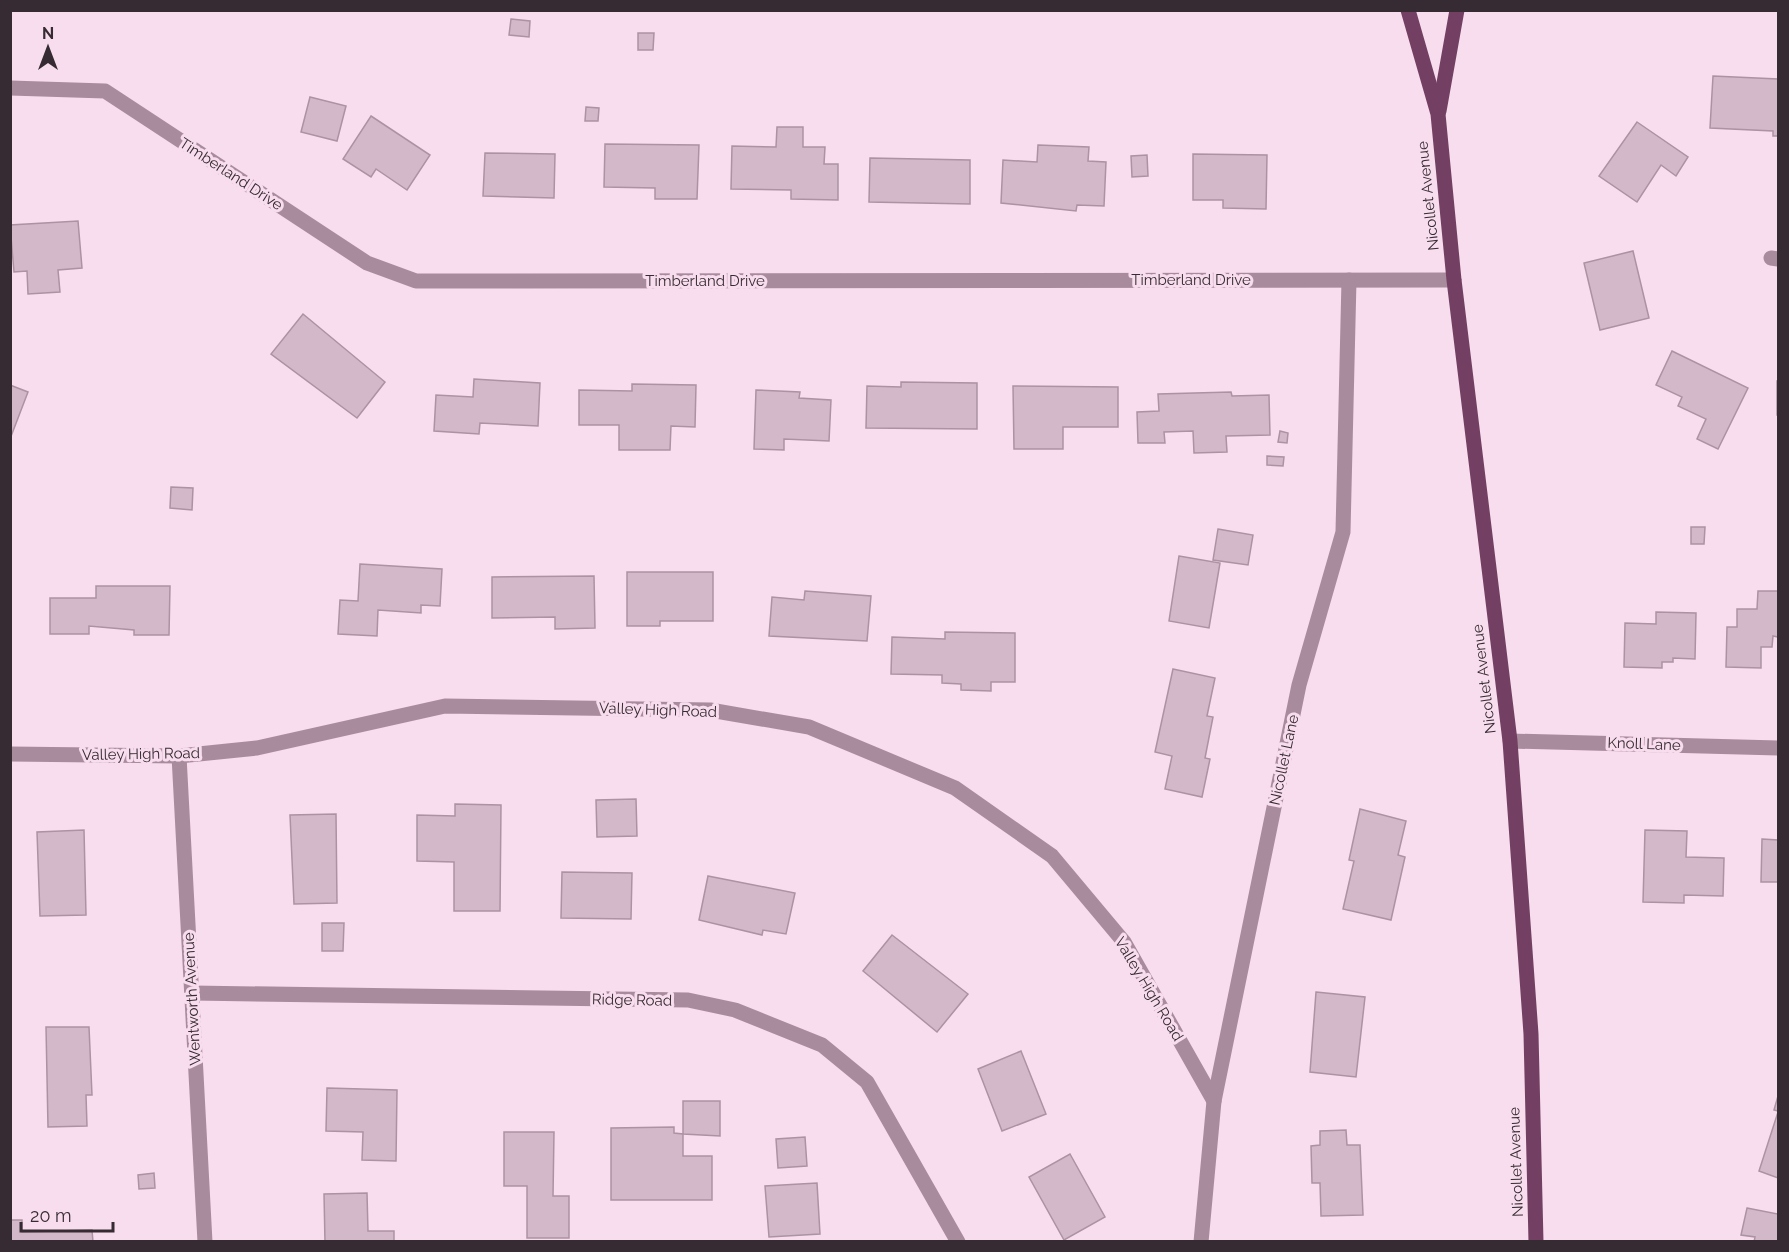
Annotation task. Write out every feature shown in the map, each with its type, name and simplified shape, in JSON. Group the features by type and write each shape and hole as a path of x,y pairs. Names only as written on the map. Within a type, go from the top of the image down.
{"main road":[{"name":"Nicollet Avenue","path":"1408,10 1438,114 1454,280 1510,741 1531,1034 1536,1242"},
{"name":"Nicollet Avenue","path":"1438,114 1457,10"}],"street":[{"name":"Timberland Drive","path":"10,88 105,91 367,263 416,281 1454,280"},
{"name":"Nicollet Lane","path":"1201,1242 1214,1101 1299,685 1343,532 1349,280"},
{"name":"Valley High Road","path":"10,754 179,756 257,748 445,706 710,710 809,727 955,788 1052,856 1124,942 1214,1101"},
{"name":"Knoll Lane","path":"1510,741 1779,748"},
{"name":"Wentworth Avenue","path":"179,756 205,1242"},
{"name":"Ridge Road","path":"192,993 688,1000 735,1010 822,1045 867,1082 958,1242"}],"building":[{"path":"511,19 530,21 529,37 509,35"},
{"path":"638,33 654,33 653,50 638,50"},
{"path":"1713,76 1778,79 1778,136 1773,136 1773,131 1710,128"},
{"path":"310,97 346,106 337,141 301,132"},
{"path":"586,107 599,108 598,121 585,121"},
{"path":"371,116 430,155 407,190 376,169 371,177 343,159"},
{"path":"1637,122 1688,157 1676,176 1661,165 1637,202 1599,176"},
{"path":"777,127 803,127 803,147 825,147 824,164 838,164 838,200 791,199 791,190 731,189 732,146 776,147"},
{"path":"605,144 699,145 697,199 655,199 655,188 604,187"},
{"path":"1038,145 1089,147 1088,161 1106,162 1104,206 1077,205 1076,211 1001,203 1003,160 1037,162"},
{"path":"485,153 555,154 554,198 483,196"},
{"path":"1193,154 1267,155 1266,209 1223,208 1223,200 1193,200"},
{"path":"1147,155 1148,176 1132,177 1131,156"},
{"path":"870,158 970,160 970,204 869,202"},
{"path":"78,221 82,268 58,270 60,292 28,294 27,271 14,272 10,225"},
{"path":"1633,251 1649,318 1600,330 1584,263"},
{"path":"303,314 385,382 357,418 271,354"},
{"path":"1672,351 1748,388 1718,449 1697,439 1706,419 1678,406 1682,397 1656,385"},
{"path":"474,379 540,383 538,426 480,423 479,434 434,431 436,395 473,397"},
{"path":"1778,381 1778,415 1777,415"},
{"path":"901,382 977,383 977,429 866,428 867,386 901,387"},
{"path":"632,384 696,385 695,427 671,426 670,450 619,450 619,425 579,425 579,390 632,391"},
{"path":"10,385 28,392 10,439"},
{"path":"1013,386 1118,387 1118,427 1063,427 1063,449 1014,449"},
{"path":"756,390 800,392 799,398 831,400 829,441 784,439 784,450 754,449"},
{"path":"1231,392 1232,396 1269,395 1270,435 1226,436 1227,452 1194,453 1193,431 1164,432 1165,443 1138,443 1137,412 1159,411 1158,394"},
{"path":"1280,431 1288,433 1287,443 1278,442"},
{"path":"1267,456 1284,457 1283,466 1267,465"},
{"path":"171,487 193,488 192,510 170,508"},
{"path":"1691,527 1705,527 1704,544 1691,544"},
{"path":"1218,529 1253,535 1248,565 1213,560"},
{"path":"1179,556 1220,563 1209,628 1169,621"},
{"path":"360,564 442,569 440,606 421,605 421,613 378,610 377,636 338,634 340,600 358,601"},
{"path":"627,572 713,572 713,621 660,621 660,626 627,626"},
{"path":"594,576 595,628 555,629 555,617 492,618 492,577"},
{"path":"96,586 170,586 169,635 134,635 134,630 89,626 89,634 50,634 50,598 96,598"},
{"path":"805,591 871,596 867,641 769,636 772,597 804,600"},
{"path":"1758,591 1778,591 1778,637 1773,636 1772,647 1761,647 1761,668 1726,667 1727,627 1737,627 1737,609 1757,609"},
{"path":"1656,612 1696,613 1695,659 1673,658 1673,662 1662,662 1662,668 1624,667 1625,623 1656,624"},
{"path":"945,632 1015,633 1015,682 991,682 991,691 961,690 961,684 942,683 942,675 891,674 892,637 945,639"},
{"path":"1173,669 1215,678 1207,716 1213,717 1205,758 1210,759 1202,797 1165,789 1172,756 1155,752"},
{"path":"636,799 637,836 597,837 596,800"},
{"path":"455,804 501,805 500,911 454,911 454,862 417,861 417,815 455,816"},
{"path":"1360,809 1406,821 1398,855 1405,857 1391,920 1343,909 1354,861 1349,860"},
{"path":"336,814 337,903 294,904 290,815"},
{"path":"84,830 86,915 40,916 37,832"},
{"path":"1645,830 1687,831 1686,857 1724,858 1723,896 1684,895 1684,903 1643,902"},
{"path":"1762,839 1778,840 1778,882 1761,882"},
{"path":"562,872 632,873 631,919 561,918"},
{"path":"708,876 795,893 786,934 763,930 762,935 699,920"},
{"path":"322,923 344,923 343,951 322,951"},
{"path":"892,935 968,994 937,1032 863,971"},
{"path":"1316,992 1365,997 1356,1077 1310,1072"},
{"path":"46,1027 89,1027 92,1095 86,1095 87,1126 48,1127"},
{"path":"1021,1051 1046,1114 1002,1131 978,1069"},
{"path":"327,1088 397,1090 396,1161 362,1160 363,1132 326,1131"},
{"path":"1778,1096 1778,1111 1774,1110"},
{"path":"683,1101 720,1101 720,1136 683,1134"},
{"path":"1778,1112 1778,1178 1759,1171"},
{"path":"674,1127 674,1133 683,1134 683,1156 712,1156 712,1200 611,1200 611,1128"},
{"path":"1346,1130 1347,1145 1360,1145 1363,1215 1321,1216 1320,1183 1312,1183 1311,1146 1320,1145 1320,1131"},
{"path":"504,1132 554,1132 553,1196 569,1196 569,1238 527,1238 527,1186 504,1186"},
{"path":"805,1137 807,1166 778,1168 776,1139"},
{"path":"1070,1154 1105,1217 1064,1240 1029,1177"},
{"path":"154,1173 155,1188 139,1189 138,1175"},
{"path":"817,1183 820,1234 769,1237 765,1186"},
{"path":"367,1193 368,1231 394,1231 394,1242 325,1242 324,1194"},
{"path":"1747,1208 1778,1214 1778,1242 1754,1242 1755,1237 1741,1235"},
{"path":"10,1220 22,1220 22,1232 92,1230 93,1242 10,1242"}]}
